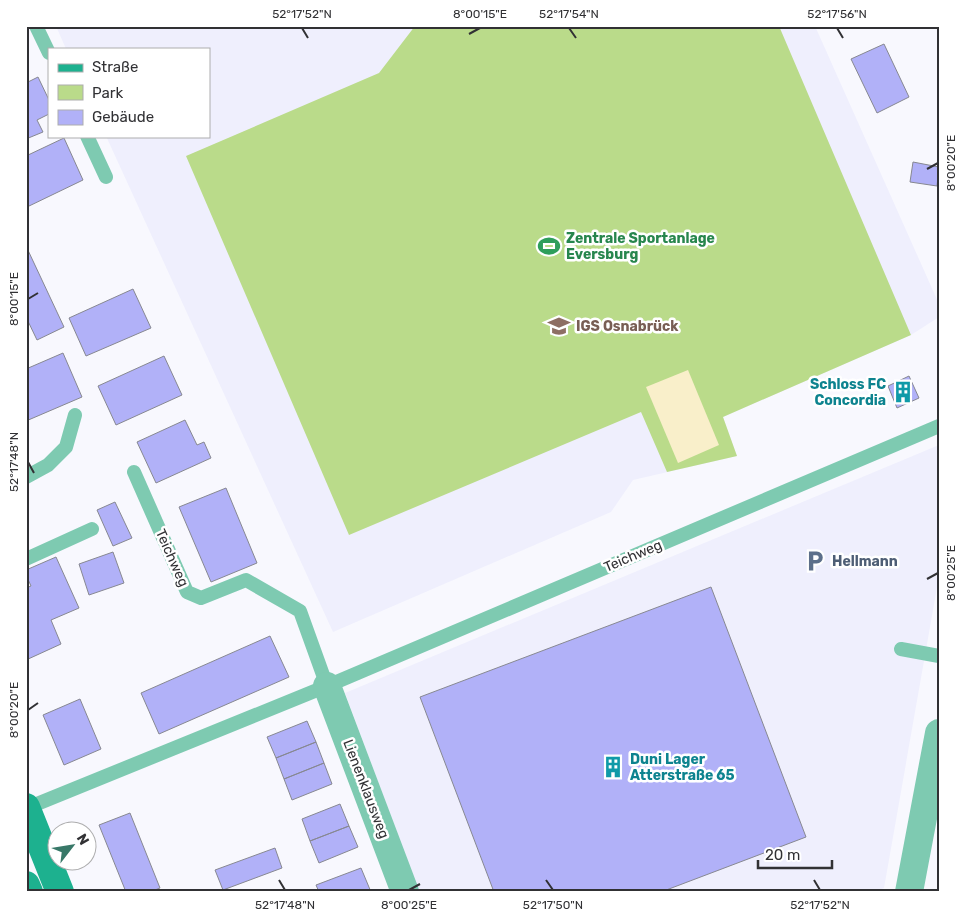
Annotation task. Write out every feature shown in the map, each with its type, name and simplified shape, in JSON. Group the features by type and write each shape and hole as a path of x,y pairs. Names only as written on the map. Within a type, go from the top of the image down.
{"main road":[{"path":"26,808 60,892"},
{"path":"26,885 29,892"}],"street":[{"name":"Lienenklausweg","path":"328,686 405,892"},
{"path":"909,892 939,733"}],"lane":[{"path":"36,26 48,51"},
{"path":"89,138 106,176"},
{"path":"26,477 48,465 66,447 75,415"},
{"name":"Teichweg","path":"26,808 328,686 939,426"},
{"name":"Teichweg","path":"134,472 186,592 201,598 246,580 300,611 328,686"},
{"path":"26,559 92,529"},
{"path":"901,649 939,656"}],"shaded area":[{"name":"Zentrale Sportanlage Eversburg","path":"56,26 815,26 939,304 939,317 911,335 723,417 737,456 633,480 611,512 333,632 107,138 210,138 210,48 66,48"},
{"path":"939,445 939,576 884,888 874,892 419,892 345,693"}],"green space":[{"name":"Zentrale Sportanlage Eversburg","path":"415,26 779,26 911,335 723,417 737,456 667,472 641,412 349,535 186,156 379,73"}],"sand":[{"path":"688,370 719,445 678,463 646,387"}],"building":[{"path":"884,44 909,97 877,113 851,59"},
{"path":"38,77 48,98 48,114 37,120 43,132 26,139 26,83"},
{"path":"64,138 83,180 27,207 26,156"},
{"path":"913,162 939,167 937,186 910,182"},
{"path":"26,246 64,327 37,340 26,317"},
{"path":"133,289 151,328 86,356 69,318"},
{"path":"63,353 82,397 26,421 26,369"},
{"path":"164,356 182,395 116,425 98,386"},
{"name":"Schloss FC Concordia","path":"909,376 919,398 897,408 888,386"},
{"path":"185,420 197,445 204,442 211,458 156,483 137,442"},
{"path":"226,488 257,563 211,582 179,507"},
{"path":"115,502 132,538 113,546 97,510"},
{"path":"113,552 124,583 89,595 79,564"},
{"path":"56,557 79,608 51,620 61,644 26,660 26,588 31,586 26,570"},
{"name":"Duni Lager Atterstraße 65","path":"711,587 806,837 661,892 494,892 420,697"},
{"path":"270,636 289,677 159,734 141,693"},
{"path":"80,699 101,749 64,765 43,715"},
{"path":"307,721 316,742 276,758 267,737"},
{"path":"316,742 324,763 284,779 276,758"},
{"path":"324,763 332,784 292,800 284,779"},
{"path":"340,804 349,826 310,841 302,819"},
{"path":"130,813 160,888 150,892 126,892 99,825"},
{"path":"349,826 358,847 319,863 310,841"},
{"path":"275,848 282,868 223,890 215,870"},
{"path":"361,868 371,892 319,892 316,885"}],"place":[{"name":"Zentrale Sportanlage Eversburg","path":"549,246"},
{"name":"IGS Osnabrück","path":"559,326"},
{"name":"Schloss FC Concordia","path":"903,392"},
{"name":"Hellmann","path":"815,561"},
{"name":"Duni Lager Atterstraße 65","path":"613,767"}]}
